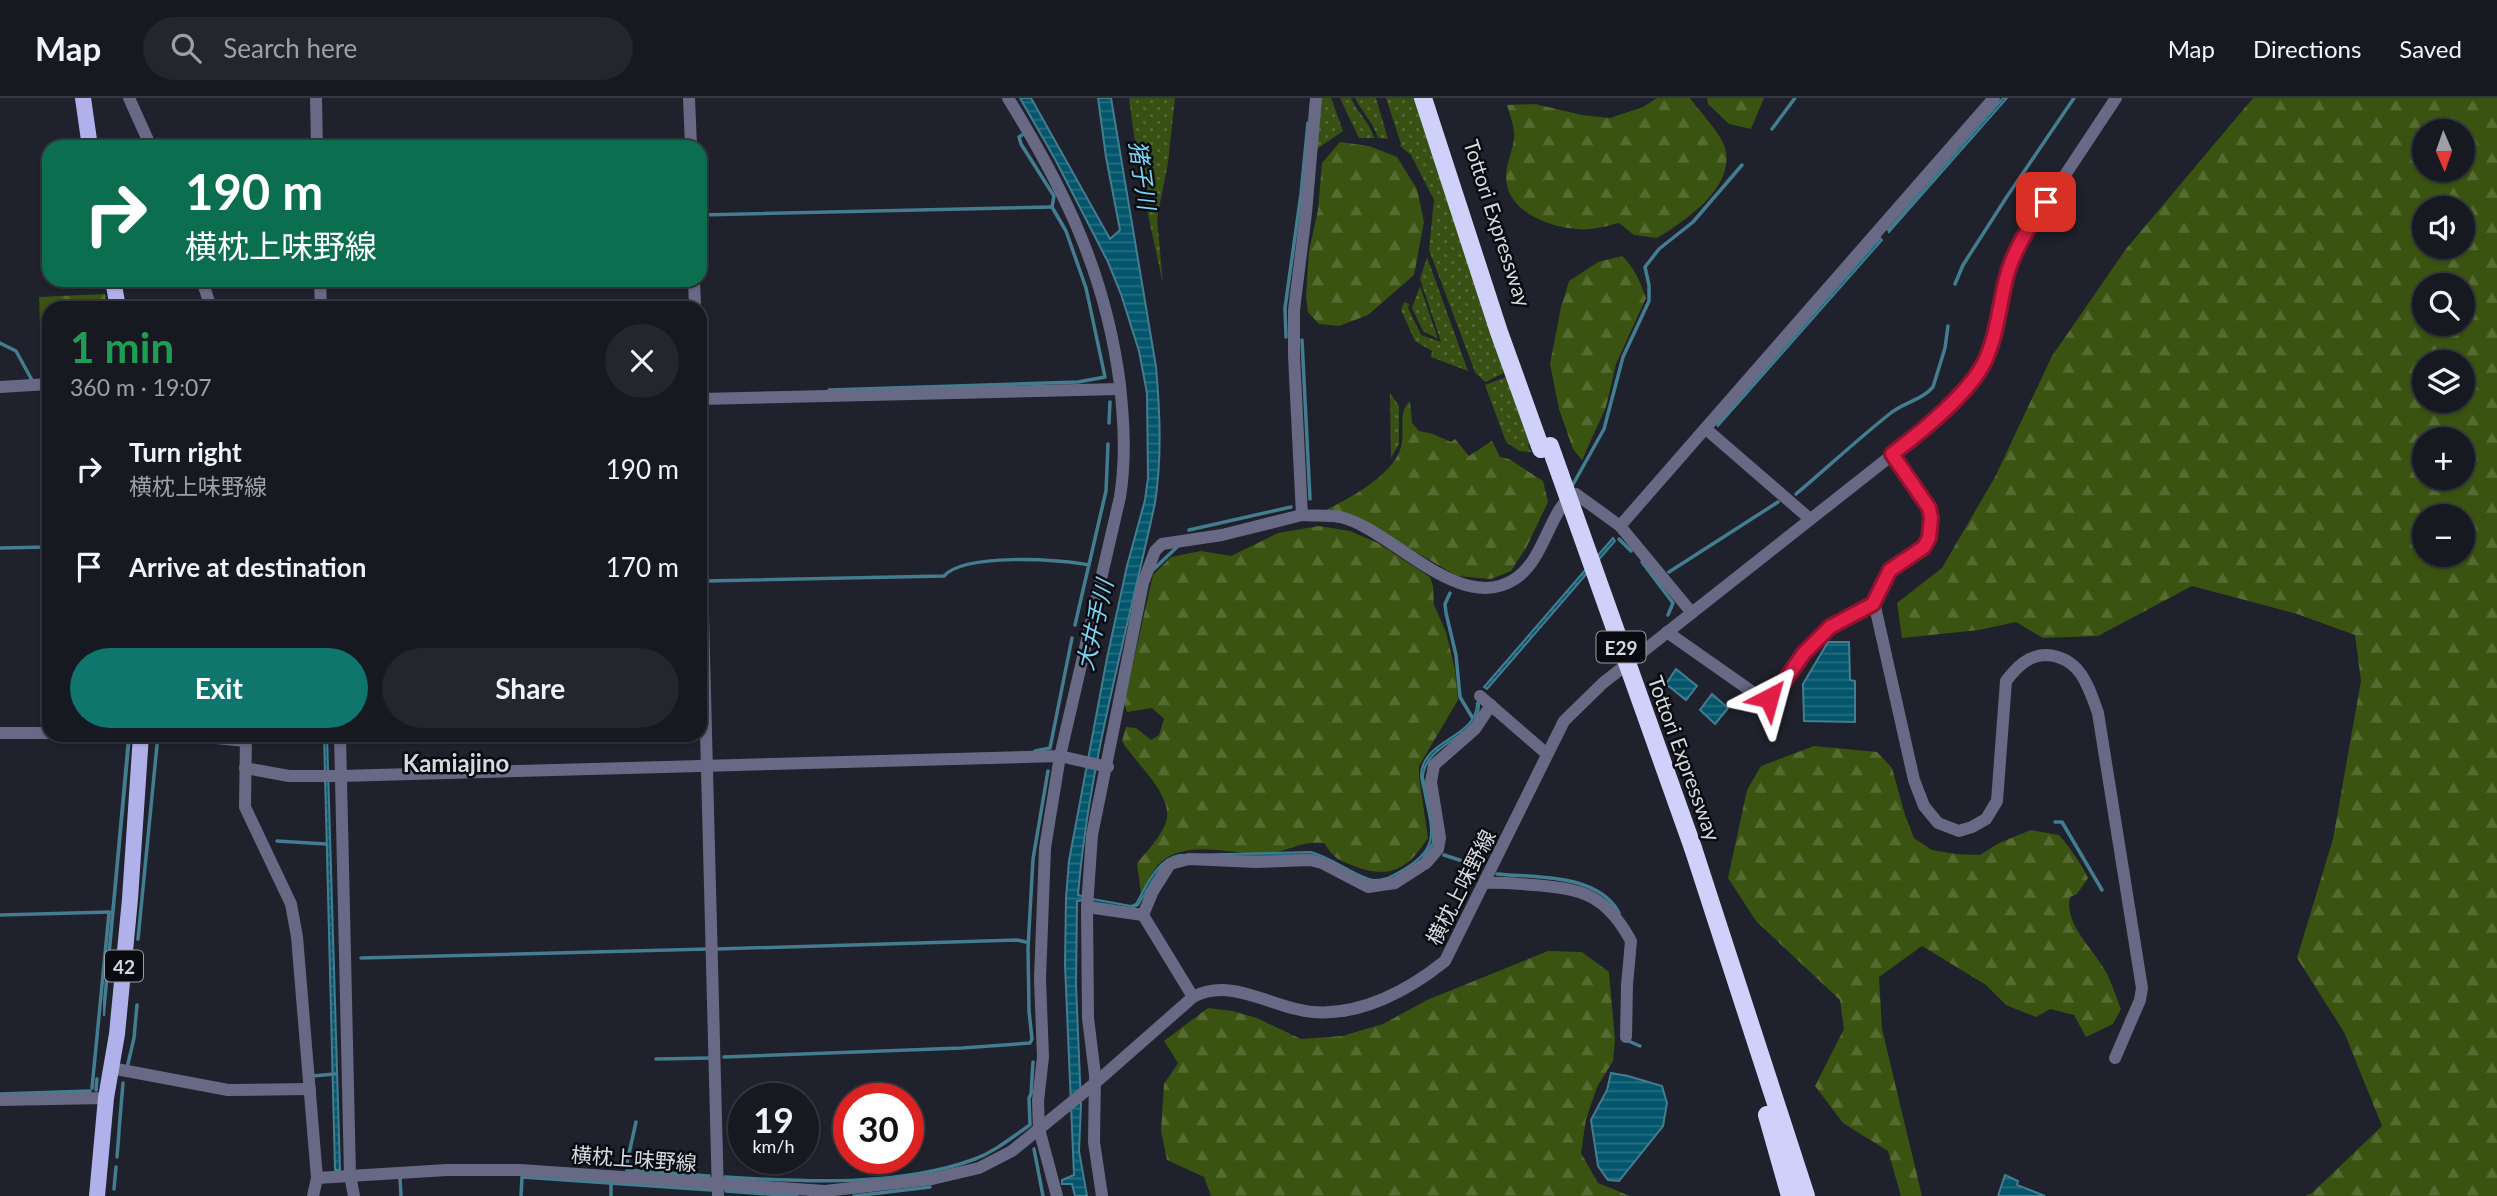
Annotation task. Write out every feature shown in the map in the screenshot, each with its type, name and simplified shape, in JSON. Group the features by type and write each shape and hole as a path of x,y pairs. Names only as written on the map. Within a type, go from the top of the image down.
{"highway":[{"name":"Tottori Expressway","path":"1423,98 1495,320 1545,447 1689,850 1806,1196"},
{"name":"Tottori Expressway","path":"1434,98 1545,447"},
{"name":"Tottori Expressway","path":"1689,850 1790,1196"}],"main road":[{"path":"83,98 89,140"},
{"name":"42","path":"97,1196 130,899 141,742"}],"street":[{"path":"129,98 147,140"},
{"path":"316,98 317,140"},
{"path":"689,98 691,140"},
{"path":"1008,98 1064,196 1091,258 1108,314 1124,411 1120,497 1060,756 1045,848 1040,979 1043,1057 1038,1101 1039,1129 1057,1196"},
{"path":"1302,515 1294,310 1308,200 1316,98"},
{"path":"1620,526 1994,98"},
{"name":"横枕上味野線","path":"317,1178 446,1170 520,1170 825,1191 932,1179 979,1168 1012,1151 1203,991 1222,989 1310,1012 1342,1012 1375,1002 1416,983 1445,961 1564,721 1603,683 1925,429 1975,376 1985,361 2000,311 2006,277 2020,243 2116,98"},
{"path":"0,387 42,384"},
{"path":"707,399 1120,389"},
{"path":"1706,429 1810,519"},
{"path":"1667,632 1761,698 1769,698 1776,693 1804,653 1830,627 1874,602 1890,570 1924,547 1929,538 1929,508 1892,454"},
{"path":"1102,1196 1094,1142 1094,1060 1088,1018 1087,907 1092,835 1108,767 1143,583 1158,546 1234,532 1302,515 1341,517 1371,532 1434,572 1475,588 1496,588 1515,579 1532,563 1555,516 1572,495 1576,494 1620,526 1692,612"},
{"path":"1874,602 1914,780 1924,806 1938,823 1959,831 1972,827 1986,819 1997,801 2006,681 2018,666 2037,655 2066,658 2078,670 2089,689 2098,713 2142,988 2140,1000 2115,1058"},
{"path":"1480,696 1547,754"},
{"path":"1143,915 1153,891 1170,864 1189,859 1256,862 1310,860 1322,863 1368,887 1395,883 1426,863 1438,849 1440,838 1431,782 1434,765 1475,729 1491,705"},
{"path":"0,733 42,733"},
{"path":"246,742 245,807 291,904 296,930 317,1178 313,1196"},
{"path":"340,742 350,1175 354,1196"},
{"path":"706,742 718,1196"},
{"path":"246,768 289,776 341,776 1060,756 1108,767"},
{"path":"1485,883 1577,890 1601,902 1612,914 1631,941 1626,1037"},
{"path":"1087,907 1143,915"},
{"path":"1143,915 1193,997"},
{"path":"111,1068 228,1090 310,1089"},
{"path":"0,1100 106,1098"}],"green space":[{"path":"1129,98 1175,98 1168,163 1157,218 1163,284 1139,173"},
{"path":"1319,98 1331,98 1343,131 1317,149"},
{"path":"1340,98 1351,98 1374,138 1359,138"},
{"path":"1355,98 1376,98 1388,139 1378,138"},
{"path":"1386,98 1415,98 1504,373 1485,382 1475,372 1429,250 1434,200 1411,155 1400,146"},
{"path":"1657,98 1690,98 1715,129 1725,148 1723,176 1716,189 1681,222 1657,238 1634,235 1619,223 1593,229 1556,225 1534,217 1517,204 1506,178 1514,133 1507,105 1535,104 1582,115 1610,118 1643,107"},
{"path":"1707,98 1764,98 1751,129 1729,124 1708,104"},
{"path":"2253,98 2497,98 2497,1196 2305,1196 2312,1193 2382,1126 2344,1032 2297,958 2333,839 2361,681 2355,635 2297,614 2192,586 2098,636 2043,638 2016,622 1979,630 1902,638 1897,603 1942,568 1995,477 2052,356 2126,249"},
{"path":"1340,142 1369,146 1397,157 1417,189 1424,222 1414,275 1368,315 1339,326 1319,324 1308,312 1306,296 1309,251 1318,210 1322,163"},
{"path":"1622,256 1634,270 1646,298 1616,364 1606,407 1582,460 1573,449 1559,409 1550,364 1561,307 1569,281 1598,262"},
{"path":"1427,257 1468,371 1431,357 1432,351 1415,341 1401,310 1404,302 1409,304 1408,308 1421,335 1441,342 1420,279"},
{"path":"1420,286 1438,339 1423,331 1412,308"},
{"path":"105,294 106,301 42,301 42,382 39,297"},
{"path":"1506,377 1531,452 1519,451 1506,442 1485,385"},
{"path":"1390,393 1399,406 1399,444 1391,458"},
{"path":"1410,401 1412,423 1419,431 1451,442 1455,439 1469,456 1492,441 1500,457 1509,459 1543,481 1548,502 1526,548 1511,571 1491,579 1457,576 1364,522 1322,512 1370,484 1391,465 1402,442 1403,415"},
{"path":"1319,526 1350,531 1378,543 1430,577 1434,605 1446,632 1455,670 1458,700 1419,766 1428,838 1405,864 1397,869 1378,872 1344,862 1324,843 1309,843 1258,854 1200,849 1186,851 1161,862 1141,894 1137,863 1161,833 1167,812 1159,790 1122,741 1126,727 1136,728 1151,740 1159,735 1164,719 1152,708 1127,712 1124,703 1153,575 1171,557 1201,551 1231,556 1278,533"},
{"path":"1814,746 1877,752 1892,768 1914,838 1932,850 1980,855 1999,843 2031,830 2059,835 2088,878 2077,894 2070,897 2071,917 2106,972 2121,1009 2113,1024 2086,1037 2074,1015 2050,1009 2036,1017 2006,1005 1986,985 1922,946 1879,977 1882,1029 1922,1196 1901,1196 1888,1151 1843,1123 1815,1086 1844,1029 1840,1000 1756,921 1728,878 1747,790 1761,766"},
{"path":"1548,951 1582,952 1609,972 1615,1040 1613,1061 1597,1087 1586,1119 1581,1153 1598,1183 1630,1196 1211,1196 1204,1177 1167,1160 1161,1131 1164,1084 1178,1063 1164,1041 1208,1008 1257,1018 1301,1039 1342,1036 1383,1024 1427,1000"}],"water":[{"path":"1020,98 1031,98 1110,239 1120,230 1098,98 1111,98 1156,367 1159,401 1155,503 1110,698 1091,796 1078,895 1085,897 1085,900 1077,901 1076,986 1081,1104 1079,1151 1087,1196 1075,1196 1072,1184 1062,1184 1062,1180 1074,1175 1065,965 1066,898 1069,861 1107,658 1145,500 1148,478 1147,393 1139,351 1108,262"},
{"path":"2003,98 2007,98 1889,232 1888,230"},
{"path":"1880,238 1882,240 1718,426 1717,424"},
{"path":"1613,538 1615,541 1487,689 1484,687"},
{"path":"1828,642 1849,642 1850,680 1855,681 1855,722 1804,721 1803,684"},
{"path":"1676,669 1697,686 1686,700 1666,684"},
{"path":"1712,694 1728,708 1715,724 1700,710"},
{"path":"1477,703 1477,715 1471,725 1433,755 1426,765 1423,777 1433,827 1433,843 1421,861 1390,880 1367,881 1332,862 1163,864 1138,905 1127,911 1090,905 1093,899 1131,906 1136,904 1158,868 1164,862 1179,855 1311,852 1369,879 1383,879 1396,874 1424,853 1431,836 1421,778 1423,765 1436,748 1463,730 1470,722"},
{"path":"128,742 130,742 104,1016"},
{"path":"324,742 327,742 340,1170 335,1170"},
{"path":"1611,1073 1662,1086 1667,1103 1663,1126 1619,1181 1608,1180 1598,1166 1591,1120 1607,1090"},
{"path":"2005,1175 2018,1181 2017,1185 2045,1196 1998,1196"}],"waterway":[{"path":"1772,129 1795,98"},
{"path":"1955,284 1963,265 2074,98"},
{"path":"1286,337 1285,308 1308,123"},
{"path":"829,390 1078,382 1105,377 1086,288 1066,231 1052,207 1054,196 1021,144 1019,137 1022,135"},
{"path":"1571,488 1604,429 1623,357 1649,301 1645,267 1659,249 1693,222 1742,165"},
{"path":"707,215 1052,207"},
{"path":"1796,494 1892,412 1924,395 1933,387 1945,348 1948,326"},
{"path":"1302,340 1310,499"},
{"path":"0,343 16,351 33,382"},
{"path":"1109,423 1110,402"},
{"name":"大井手川","path":"1075,625 1106,491 1108,444"},
{"path":"1669,572 1778,502"},
{"path":"1189,530 1291,507"},
{"path":"1619,539 1631,551"},
{"path":"1153,570 1178,546"},
{"path":"0,548 42,547"},
{"path":"707,581 944,576 971,564 1013,560 1089,565"},
{"path":"1642,562 1673,603 1668,615"},
{"path":"1450,593 1445,604 1456,655 1460,697 1472,717"},
{"name":"大井手川","path":"1035,751 1050,748 1072,638"},
{"path":"138,939 157,742"},
{"path":"724,1057 1030,1043 1028,948 1033,859 1048,771"},
{"path":"2055,822 2062,822 2102,890"},
{"path":"277,841 326,844"},
{"path":"1444,855 1478,866"},
{"path":"1497,874 1581,884 1609,900 1619,913"},
{"path":"0,915 110,912"},
{"path":"92,1088 109,913"},
{"path":"717,949 1017,940 1026,942"},
{"path":"361,958 708,949"},
{"path":"127,1068 134,1038 137,1005"},
{"path":"1626,1040 1640,1046"},
{"path":"656,1059 711,1058"},
{"path":"725,1177 819,1181 884,1178 946,1168 975,1159 997,1148 1030,1125 1029,1098 1033,1062"},
{"path":"312,1076 335,1074"},
{"path":"96,1090 97,1079"},
{"path":"119,1130 123,1083"},
{"path":"0,1094 90,1091"},
{"path":"626,1167 636,1122"},
{"path":"117,1157 119,1132"},
{"path":"1034,1149 1043,1196"},
{"path":"114,1189 116,1167"},
{"path":"627,1170 709,1176"},
{"path":"521,1196 522,1177 711,1190"},
{"path":"400,1178 401,1196"},
{"path":"611,1184 611,1196"},
{"path":"854,1196 930,1187"},
{"path":"726,1191 797,1196"}],"district":[{"name":"Kamiajino","path":"456,762"}],"route":[{"path":"1769,698 1776,693 1804,653 1830,627 1873,604 1890,570 1924,547 1931,526 1929,508 1892,454 1925,429 1975,376 1985,361 2000,311 2006,277 2020,243 2046,202"}],"water label":[{"name":"猪子川","path":"1143,175"}]}
